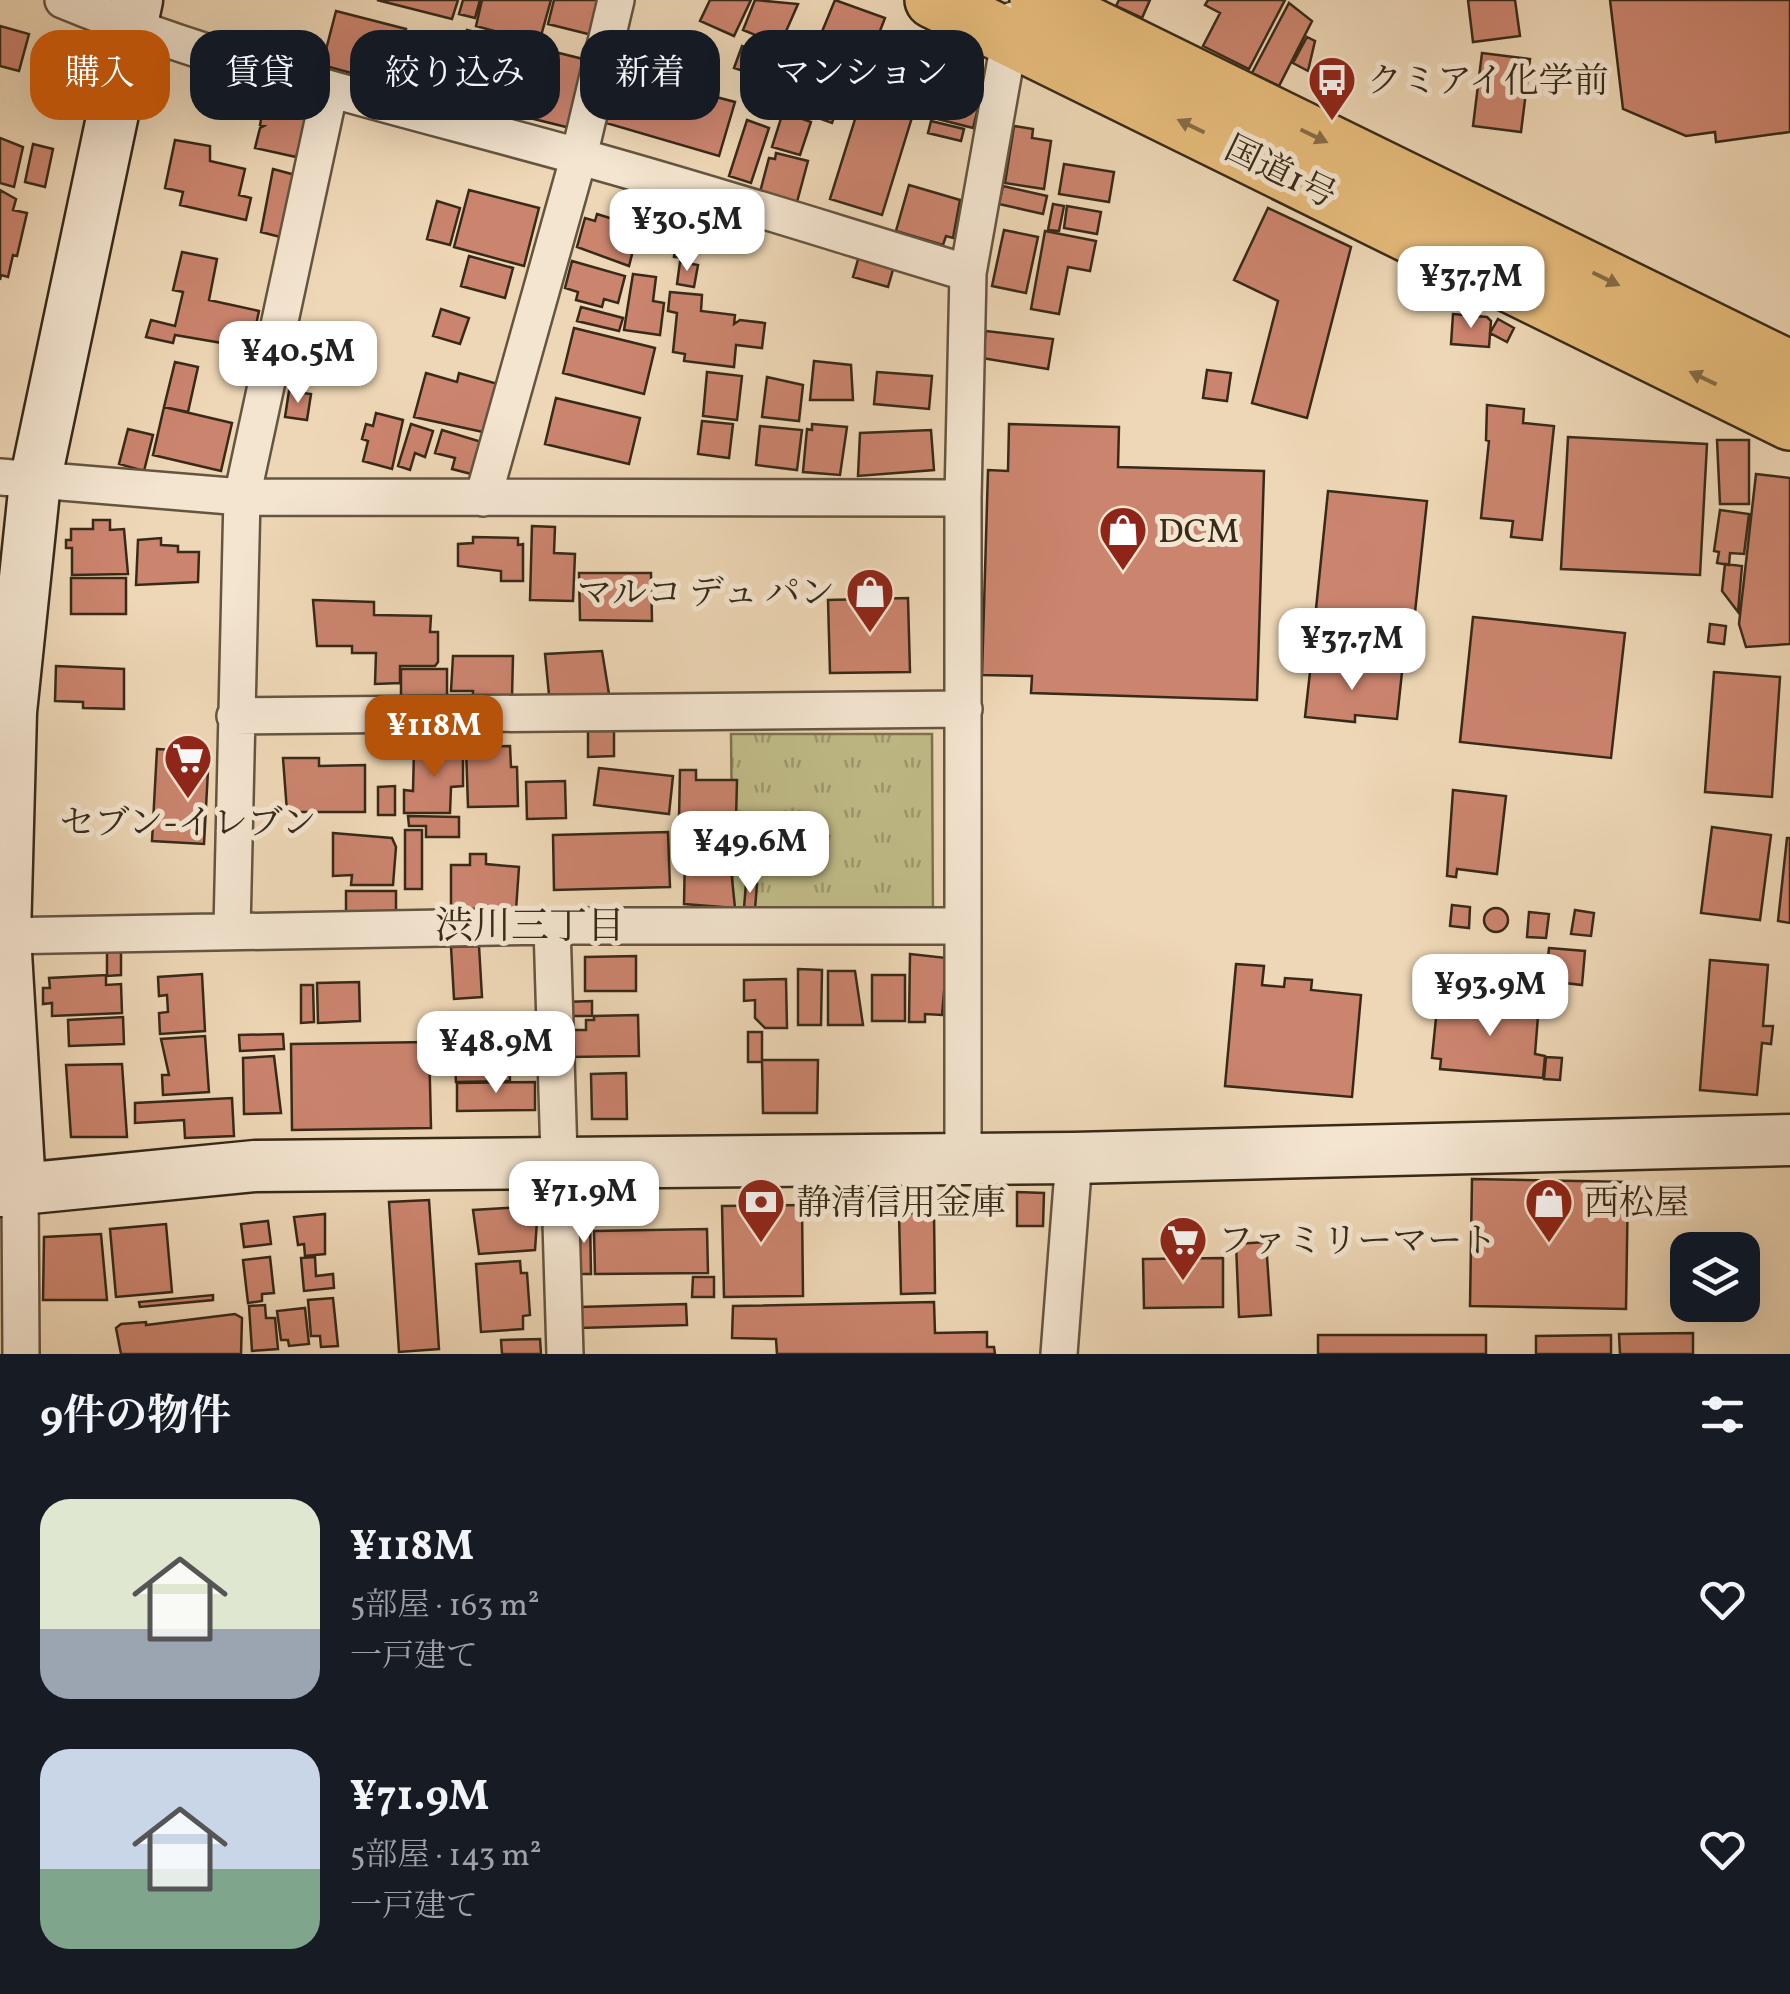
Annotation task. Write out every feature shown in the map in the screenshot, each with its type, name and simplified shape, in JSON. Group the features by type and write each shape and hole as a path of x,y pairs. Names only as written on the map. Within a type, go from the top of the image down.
{"highway":[{"name":"国道1号","path":"933,0 1022,13 1790,369"},
{"name":"国道1号","path":"1022,13 1790,422"}],"street":[{"path":"63,0 134,14 190,35"},
{"path":"484,498 579,156 616,0"},
{"path":"963,1156 963,498 968,273 1022,13"},
{"path":"21,1354 10,1189 2,936 17,480 134,14"},
{"path":"330,89 579,156 968,273"},
{"path":"232,930 242,497 323,120"},
{"path":"17,480 242,497 963,498"},
{"path":"235,716 964,708"},
{"path":"2,936 552,926 962,926"},
{"path":"552,926 566,1354"},
{"path":"10,1189 254,1166 559,1159 1074,1158 1790,1140"},
{"path":"1059,1354 1074,1158"}],"green space":[{"path":"731,734 932,734 933,920 733,921"}],"building":[{"path":"377,0 458,0 452,19"},
{"path":"463,0 480,0 475,18 459,14"},
{"path":"482,0 551,0 543,30 491,30 476,26"},
{"path":"554,0 605,0 598,30 580,32 548,24"},
{"path":"710,0 751,0 734,36 700,21"},
{"path":"755,0 798,4 787,30 743,30"},
{"path":"835,0 885,18 880,30 823,30"},
{"path":"1119,0 1150,0 1142,18 1116,6"},
{"path":"1208,0 1285,0 1249,69 1203,46 1220,13 1205,5"},
{"path":"1468,0 1515,0 1520,36 1473,42"},
{"path":"1610,0 1790,0 1790,132 1716,142 1715,132 1686,136 1623,109"},
{"path":"1289,3 1312,21 1279,86 1252,73"},
{"path":"336,11 406,29 350,30 350,73 330,67 330,34"},
{"path":"0,26 29,34 19,71 0,66"},
{"path":"1307,37 1315,41 1308,71 1293,63"},
{"path":"560,53 580,58 580,88 570,128 538,120 560,120"},
{"path":"1482,53 1530,59 1521,132 1473,126"},
{"path":"720,98 735,102 719,156 606,123 720,120"},
{"path":"261,120 307,120 296,157 255,148 264,126 260,125"},
{"path":"747,120 769,128 751,183 729,176"},
{"path":"780,120 811,122 800,155 772,147"},
{"path":"855,120 911,120 882,215 830,199"},
{"path":"942,120 975,120 973,128"},
{"path":"931,121 964,129 961,141 928,133"},
{"path":"1014,126 1033,129 1032,138 1051,141 1044,189 1005,183"},
{"path":"0,138 23,147 14,187 0,183"},
{"path":"175,140 210,146 210,161 245,169 239,195 251,198 246,220 180,205 183,192 165,188"},
{"path":"33,144 53,149 45,187 25,182"},
{"path":"776,153 808,161 797,202 760,192 769,158 775,159"},
{"path":"1064,164 1114,172 1109,202 1059,194"},
{"path":"273,169 299,176 284,238 261,232"},
{"path":"909,185 960,200 953,238 946,236 943,245 896,231"},
{"path":"1003,186 1047,196 1043,214 999,204"},
{"path":"0,190 16,199 13,210 27,213 17,256 13,255 8,277 1,275 0,280"},
{"path":"469,190 539,208 524,266 454,247"},
{"path":"437,201 460,208 450,245 427,239"},
{"path":"1053,204 1064,206 1059,231 1048,230"},
{"path":"1067,206 1101,212 1097,234 1064,228"},
{"path":"1268,208 1351,247 1307,418 1252,403 1278,301 1234,280"},
{"path":"683,210 709,212 705,252 694,251 693,259 674,257 678,218 682,218"},
{"path":"597,214 639,227 629,266 577,247 585,218 595,221"},
{"path":"1004,230 1038,237 1026,293 992,286"},
{"path":"1045,231 1096,241 1090,271 1068,267 1059,314 1031,309"},
{"path":"182,252 217,259 209,300 259,311 251,348 175,335 173,343 146,337 151,320 175,326 183,292 173,290"},
{"path":"469,256 513,268 505,298 461,286"},
{"path":"859,256 894,266 888,287 853,277"},
{"path":"572,261 625,276 618,303 604,299 602,307 576,300 578,292 565,288"},
{"path":"680,262 698,265 694,287 677,284"},
{"path":"633,274 656,277 653,301 664,303 660,335 624,330"},
{"path":"670,292 702,295 701,311 735,315 734,324 740,320 765,323 762,348 736,345 734,367 684,361 685,354 673,352 677,313 668,311"},
{"path":"581,307 623,318 619,331 577,321"},
{"path":"441,309 469,318 460,344 433,336"},
{"path":"1453,314 1487,317 1491,321 1489,347 1451,344"},
{"path":"1498,319 1514,328 1507,342 1490,333"},
{"path":"574,328 655,348 644,394 563,373"},
{"path":"986,331 1053,339 1048,369 982,358"},
{"path":"814,361 851,365 853,400 810,400"},
{"path":"175,362 198,367 188,412 164,407"},
{"path":"1207,370 1231,373 1227,401 1203,398"},
{"path":"707,372 742,376 737,420 703,416"},
{"path":"877,372 932,376 929,409 874,404"},
{"path":"426,373 457,382 459,373 498,384 483,432 414,417"},
{"path":"767,377 803,385 799,421 762,417"},
{"path":"289,391 311,394 307,420 285,417"},
{"path":"556,398 640,418 629,464 545,444"},
{"path":"1487,405 1524,409 1523,423 1554,426 1542,540 1511,537 1513,521 1481,518 1489,441"},
{"path":"164,407 232,423 221,471 153,455"},
{"path":"376,413 403,420 392,469 363,461 368,441 362,439 366,424 373,426"},
{"path":"702,421 733,424 729,458 698,454"},
{"path":"411,424 433,431 425,457 415,453 410,470 398,466"},
{"path":"812,424 847,427 840,475 803,472 807,429 812,430"},
{"name":"DCM","path":"1009,424 1119,427 1118,467 1264,471 1257,700 1031,693 1032,676 982,675 988,470 1008,471"},
{"path":"760,426 802,430 797,470 756,465"},
{"path":"128,429 153,435 144,471 119,464"},
{"path":"442,430 485,443 475,475 452,469 455,458 435,453"},
{"path":"931,430 934,470 858,476 860,433"},
{"path":"1568,437 1707,444 1700,575 1561,569"},
{"path":"1717,440 1749,440 1749,504 1720,504"},
{"path":"1756,474 1790,478 1790,644 1746,647 1739,624"},
{"path":"1328,491 1427,501 1409,668 1311,658"},
{"path":"1720,510 1749,514 1744,554 1730,553 1729,565 1717,563 1719,552 1714,551"},
{"path":"93,520 110,520 110,530 124,529 128,574 72,575 72,548 66,548 66,540 71,540 71,529 93,529"},
{"path":"532,526 555,527 554,553 575,554 573,601 530,600"},
{"path":"473,537 518,538 518,545 523,544 523,581 501,581 501,571 458,566 458,544 473,543"},
{"path":"161,538 161,545 178,546 178,552 199,552 198,582 136,585 138,540"},
{"path":"1725,564 1742,566 1738,612 1722,591"},
{"path":"579,573 651,573 652,621 580,620"},
{"path":"71,578 126,578 126,614 71,614"},
{"path":"908,598 910,672 830,673 828,600"},
{"path":"313,600 374,602 374,615 431,616 430,632 438,632 438,662 435,666 400,666 400,683 375,684 376,653 352,653 352,646 317,646"},
{"path":"1473,617 1625,633 1611,758 1460,742"},
{"path":"1710,624 1726,626 1724,644 1708,642"},
{"path":"602,651 609,694 549,695 545,654"},
{"path":"453,656 513,656 512,698 473,698 473,691 451,691"},
{"path":"1311,663 1402,672 1397,719 1355,715 1355,722 1305,717"},
{"path":"56,666 124,669 124,709 83,708 83,702 55,701"},
{"path":"401,669 447,669 447,697 401,698"},
{"path":"1714,672 1780,677 1772,797 1705,792"},
{"path":"588,731 614,731 614,756 588,757"},
{"path":"510,746 511,767 517,767 518,806 468,807 466,747"},
{"path":"157,749 209,752 204,844 152,841"},
{"path":"414,749 461,749 463,756 463,786 451,787 450,813 404,813 404,790 413,791"},
{"path":"283,758 319,758 319,766 365,765 365,812 287,812"},
{"path":"599,768 673,776 669,814 594,805"},
{"path":"680,770 696,770 696,780 737,780 736,820 679,819"},
{"path":"565,781 566,818 527,819 526,782"},
{"path":"395,786 395,815 378,815 378,787"},
{"path":"1453,790 1506,796 1497,874 1457,869 1456,877 1447,876"},
{"path":"408,816 459,817 459,837 426,837 426,826 409,826"},
{"path":"1712,827 1771,835 1760,920 1701,913"},
{"path":"405,830 422,830 422,889 405,889"},
{"path":"668,832 670,887 554,890 553,835"},
{"path":"333,833 392,838 396,847 393,885 351,885 352,875 333,876"},
{"path":"1790,838 1790,923 1778,921"},
{"path":"470,854 486,854 486,864 519,867 516,910 483,910 484,916 451,913 451,865 470,865"},
{"path":"685,854 730,859 735,908 684,904"},
{"path":"746,883 757,884 755,909 744,908"},
{"path":"346,891 396,891 396,916 346,916"},
{"path":"1452,905 1470,907 1469,928 1450,926"},
{"path":"1496,908 1505,911 1505,929 1496,932 1487,929 1484,920 1487,911"},
{"path":"1575,910 1594,913 1591,936 1571,934"},
{"path":"1529,912 1549,914 1546,938 1527,937"},
{"path":"479,946 482,997 454,999 451,947"},
{"path":"1549,948 1585,951 1582,985 1556,982 1556,988 1545,987"},
{"path":"107,952 121,952 121,975 107,976"},
{"path":"910,954 947,958 942,1015 925,1014 925,1022 909,1022"},
{"path":"636,956 636,991 585,991 585,957"},
{"path":"1710,960 1768,965 1763,1026 1773,1026 1771,1044 1762,1043 1757,1095 1700,1090"},
{"path":"1236,964 1264,966 1262,985 1284,987 1285,978 1312,980 1311,990 1361,995 1352,1097 1225,1086"},
{"path":"798,969 822,970 821,1025 798,1025"},
{"path":"828,971 855,971 863,1025 828,1025"},
{"path":"202,974 205,1031 160,1034 159,1013 168,1012 167,995 159,996 158,977"},
{"path":"106,975 106,985 121,984 122,1013 52,1016 52,1003 43,1004 43,988 50,988 49,978"},
{"path":"872,975 905,975 905,1021 872,1021"},
{"path":"786,979 787,1028 765,1028 755,1018 755,1000 744,1001 744,980"},
{"path":"359,982 360,1021 318,1023 317,983"},
{"path":"301,985 313,985 314,1022 301,1023"},
{"path":"1488,995 1532,999 1530,1015 1538,1016 1535,1054 1545,1056 1543,1078 1440,1069 1441,1059 1432,1058 1437,1008 1486,1010"},
{"path":"592,1001 592,1016 563,1016 563,1002"},
{"path":"638,1015 639,1056 567,1057 566,1030 586,1030 586,1020 594,1020 594,1016"},
{"path":"123,1017 124,1044 69,1046 68,1020"},
{"path":"748,1032 762,1032 762,1062 748,1062"},
{"path":"283,1034 284,1049 240,1051 239,1035"},
{"path":"205,1036 209,1092 163,1095 162,1075 169,1075 161,1039"},
{"path":"429,1042 431,1128 292,1130 291,1044"},
{"path":"487,1043 487,1047 509,1046 510,1081 456,1082 454,1044"},
{"path":"274,1056 281,1113 244,1114 243,1058"},
{"path":"1546,1057 1562,1058 1560,1080 1544,1079"},
{"path":"762,1060 818,1060 817,1113 763,1113"},
{"path":"122,1064 127,1137 71,1137 66,1065"},
{"path":"626,1073 627,1119 592,1119 591,1074"},
{"path":"535,1082 535,1110 457,1111 457,1083"},
{"path":"232,1098 234,1136 185,1138 184,1120 135,1123 135,1103"},
{"name":"西松屋","path":"1472,1179 1628,1182 1626,1309 1470,1306"},
{"path":"1017,1192 1044,1193 1043,1226 1017,1226"},
{"path":"429,1200 439,1349 399,1352 389,1202"},
{"path":"802,1205 803,1296 724,1297 722,1206"},
{"path":"538,1206 535,1250 479,1254 473,1210"},
{"path":"934,1213 935,1293 901,1294 899,1214"},
{"path":"325,1214 325,1254 305,1256 304,1244 298,1245 294,1217"},
{"path":"576,1218 590,1218 591,1274 577,1274"},
{"path":"268,1221 271,1244 244,1247 241,1224"},
{"path":"166,1224 172,1292 116,1297 110,1229"},
{"path":"707,1229 708,1273 595,1274 594,1231"},
{"path":"101,1234 107,1300 43,1300 44,1237"},
{"path":"1266,1242 1271,1315 1239,1317 1236,1244"},
{"path":"270,1257 274,1293 262,1294 262,1301 248,1303 243,1260"},
{"path":"315,1257 316,1276 333,1274 334,1288 304,1291 301,1258"},
{"name":"ファミリーマート","path":"1223,1258 1223,1307 1144,1308 1143,1259"},
{"path":"520,1261 521,1273 527,1273 530,1315 523,1316 523,1329 481,1332 476,1264"},
{"path":"693,1277 714,1277 714,1297 692,1297"},
{"path":"213,1295 213,1300 140,1307 139,1302"},
{"path":"333,1298 338,1346 321,1347 320,1336 311,1336 308,1300"},
{"path":"934,1302 935,1333 987,1332 987,1347 994,1347 995,1354 777,1354 776,1339 732,1338 733,1306"},
{"path":"686,1304 687,1325 579,1328 579,1307"},
{"path":"265,1305 266,1318 275,1318 278,1349 252,1351 249,1306"},
{"path":"305,1308 309,1344 289,1346 288,1340 281,1340 277,1311"},
{"path":"235,1314 242,1318 241,1354 121,1354 116,1328 121,1324 146,1325"},
{"path":"1693,1333 1693,1354 1620,1354 1619,1334"},
{"path":"1318,1335 1486,1335 1486,1354 1318,1354"},
{"path":"1611,1335 1611,1354 1536,1354 1536,1336"},
{"path":"540,1339 541,1354 502,1354 501,1340"}],"place":[{"name":"クミアイ化学前","path":"1332,122"},
{"name":"DCM","path":"1123,572"},
{"name":"マルコ デュ パン","path":"870,634"},
{"name":"セブン-イレブン","path":"188,800"},
{"name":"静清信用金庫","path":"761,1244"},
{"name":"西松屋","path":"1549,1244"},
{"name":"ファミリーマート","path":"1183,1282"}],"district":[{"name":"渋川三丁目","path":"530,925"}]}
